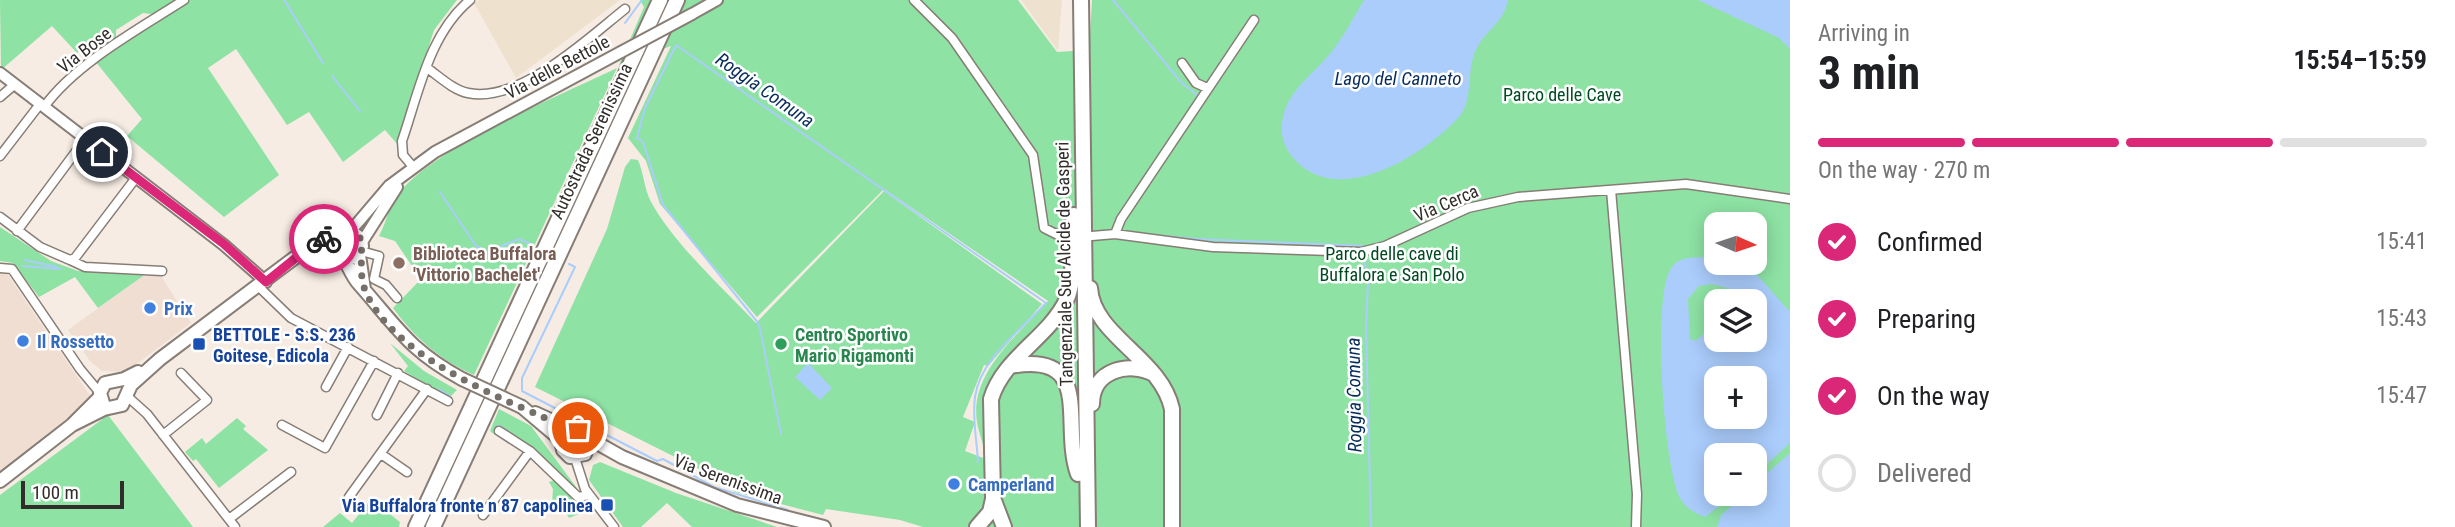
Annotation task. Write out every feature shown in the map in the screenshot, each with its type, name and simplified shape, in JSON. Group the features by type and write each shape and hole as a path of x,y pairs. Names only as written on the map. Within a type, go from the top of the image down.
{"highway":[{"name":"Autostrada Serenissima","path":"416,527 660,0"},
{"name":"Autostrada Serenissima","path":"433,527 677,0"},
{"name":"Tangenziale Sud Alcide de Gasperi","path":"1073,0 1083,479 1088,527"},
{"name":"Tangenziale Sud Alcide de Gasperi","path":"1079,218 1081,0"},
{"path":"977,527 989,512 993,498 991,399 996,385 1010,366 1055,317 1068,297 1070,234 1079,218"},
{"path":"1079,218 1090,242 1094,304 1106,324 1158,377 1169,395 1172,408 1174,524"},
{"path":"1010,366 1043,364 1064,376 1070,390 1072,445 1083,479"},
{"path":"1083,479 1094,451 1095,388 1108,374 1123,368 1143,369 1158,377"},
{"name":"Tangenziale Sud Alcide de Gasperi","path":"1079,527 1083,479"},
{"path":"993,498 1004,527"}],"main road":[{"name":"Via delle Bettole","path":"351,246 404,176 435,152 717,0"},
{"path":"0,72 135,179 224,244 262,285"},
{"path":"0,481 72,425 100,395 103,385 160,359 321,239 351,246"},
{"name":"Via Serenissima","path":"351,246 355,278 383,316 411,345 462,379 570,429 582,430 589,445 737,505 824,527"},
{"path":"72,425 114,407 160,359"},
{"path":"115,381 128,394"},
{"path":"100,395 114,407"},
{"name":"Via Serenissima","path":"522,407 561,440 566,454 575,458"},
{"path":"561,440 570,429"},
{"path":"575,458 589,445"}],"street":[{"name":"Via Bose","path":"0,156 42,106 73,77 111,47 184,0"},
{"path":"414,168 403,155 401,145 440,33 470,0"},
{"path":"914,0 952,38 1033,155 1044,228 1060,236"},
{"name":"Via delle Bettole","path":"427,68 464,92 504,92 578,46 625,9"},
{"path":"1115,234 1121,219 1254,20"},
{"path":"1182,63 1196,83 1207,89"},
{"path":"0,97 14,85"},
{"path":"17,231 86,138"},
{"path":"69,260 75,258 135,179"},
{"name":"Via Cerca","path":"1092,236 1115,234 1213,247 1361,252 1385,246 1489,202 1686,184 1790,199"},
{"path":"1611,190 1637,494 1636,527"},
{"path":"0,217 40,247 85,267 162,271"},
{"path":"351,246 379,256 374,279 386,285 397,298"},
{"path":"3,268 17,275 100,395"},
{"path":"262,285 286,315 448,401"},
{"path":"326,387 348,347"},
{"path":"71,354 90,374 115,381"},
{"path":"282,425 326,448 374,361"},
{"path":"163,435 208,400 181,373"},
{"path":"377,415 398,373"},
{"path":"349,496 427,389"},
{"path":"128,394 232,523 291,472"},
{"path":"114,407 145,413"},
{"path":"499,431 530,451 578,497 589,495"},
{"path":"483,515 530,451"},
{"path":"381,454 407,472"},
{"path":"575,458 589,495 614,527"}],"shaded area":[{"path":"479,0 620,0 516,78 474,3"},
{"path":"1021,0 1062,0 1058,51"},
{"path":"0,273 8,275 93,400 0,470"},
{"path":"143,276 161,276 191,323 126,372 102,371 90,361 68,330"}],"green space":[{"path":"0,0 179,0 157,15 143,13 116,30 116,39 97,56 88,44 77,53 52,26 1,70"},
{"path":"187,0 457,0 434,30 398,145 385,130 343,162 309,112 287,125 236,49 208,68 279,175 224,217 127,136 142,119 95,61"},
{"name":"Parco delle cave di Buffalora e San Polo","path":"640,0 1018,0 1057,52 1089,50 1092,0 1790,0 1790,527 984,527 987,505 971,527 923,527 900,520 826,509 823,515 735,492 713,476 535,387 607,229 625,167 631,159 638,160 651,202 673,234 756,323 884,191 1042,304 988,366 984,365 963,417 975,422 965,451 986,459 977,422 981,387 998,356 1048,301 884,189 757,317 660,204 646,161 628,138 671,46 619,65 644,7"},
{"path":"617,68 474,375 429,347 393,308 421,279 395,241 379,236 392,204 416,176 469,140"},
{"path":"0,227 51,261 78,271 143,272 143,276 98,308 75,277 39,297 13,263 0,261"},
{"path":"390,343 424,371 457,390 449,398 404,371 408,366"},
{"path":"499,409 531,426 579,491 532,448 500,427 495,435 490,431"},
{"path":"108,415 193,527 0,527 0,495"},
{"path":"237,418 246,426 243,429 268,450 219,488 196,459 193,461 185,452 202,438 206,444"},
{"path":"600,462 676,493 777,527 692,527 667,503 641,527 623,527 589,480 593,465"},
{"path":"554,480 586,511 569,518 565,511 570,505 565,500 559,506 552,503 553,489 549,482"},
{"path":"371,499 400,522 399,527 323,527 340,513 352,523"}],"water":[{"name":"Lago del Canneto","path":"1364,0 1508,0 1502,15 1475,52 1466,103 1458,118 1443,133 1403,160 1357,178 1335,179 1314,174 1296,161 1283,141 1282,123 1291,98 1333,50"},
{"path":"1698,0 1790,0 1790,49 1779,38"},
{"path":"1704,257 1704,275 1757,275 1790,312 1790,443 1767,464 1767,443 1704,443 1704,506 1719,506 1705,517 1685,505 1674,481 1662,381 1662,310 1666,283 1675,263"},
{"path":"808,363 832,388 820,400 795,377"},
{"path":"1790,453 1790,527 1717,527 1721,515 1731,506 1767,506 1767,473"}],"waterway":[{"name":"Roggia Comuna","path":"284,0 323,63"},
{"name":"Roggia Comuna","path":"625,23 642,0"},
{"name":"Roggia Comuna","path":"1113,0 1181,82 1198,96 1179,125"},
{"name":"Roggia Comuna","path":"781,434 759,324 663,205 643,142 637,138 645,108 676,45 1046,303 1003,346 978,383 974,413 978,462"},
{"name":"Roggia Comuna","path":"332,76 360,111"},
{"name":"Roggia Comuna","path":"440,192 476,246 487,252 519,239 533,245"},
{"name":"Roggia Comuna","path":"1144,234 1196,239 1363,246"},
{"path":"25,260 57,267"},
{"name":"Roggia Comuna","path":"1365,262 1368,283 1366,329 1371,527"},
{"name":"Roggia Comuna","path":"569,264 575,267 522,378 522,391 657,461 663,459 714,487 788,510"},
{"path":"23,266 61,269"},
{"path":"438,389 450,396"},
{"path":"498,425 509,432"}],"way so far":[{"path":"324,239 349,233 360,238 362,246 359,255 365,289 395,329 426,357 487,392 570,429 578,428"}],"place":[{"name":"Biblioteca Buffalora 'Vittorio Bachelet'","path":"399,263"},
{"name":"Prix","path":"150,308"},
{"name":"Il Rossetto","path":"23,341"},
{"name":"BETTOLE - S.S. 236 Goitese, Edicola","path":"199,344"},
{"name":"Centro Sportivo Mario Rigamonti","path":"781,344"},
{"name":"Camperland","path":"954,484"},
{"name":"Via Buffalora fronte n 87 capolinea","path":"607,505"}],"route":[{"path":"102,152 224,244 266,282 317,241 324,239"}],"park label":[{"name":"Parco delle Cave","path":"1562,94"}]}
